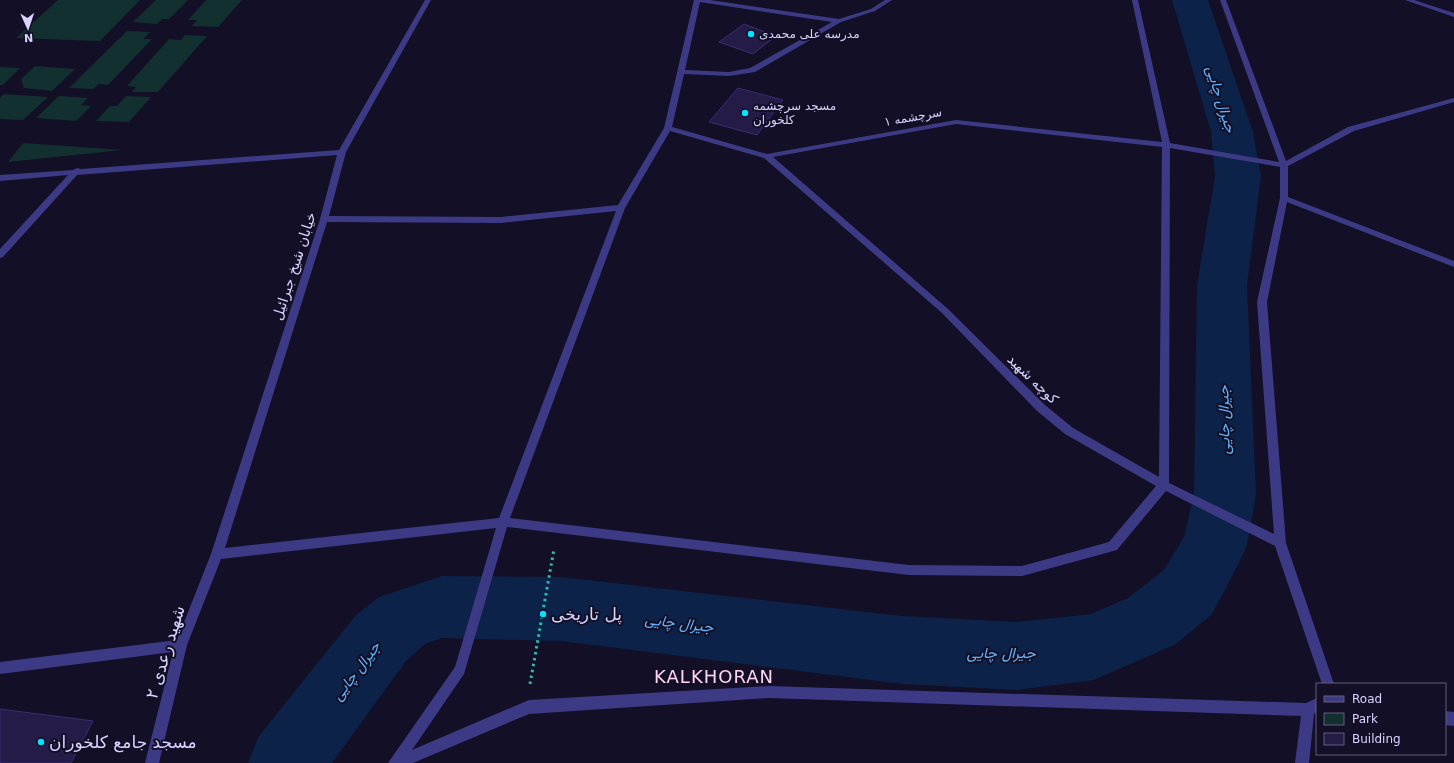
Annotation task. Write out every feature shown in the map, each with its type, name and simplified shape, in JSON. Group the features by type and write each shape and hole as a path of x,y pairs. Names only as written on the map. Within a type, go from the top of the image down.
{"street":[{"name":"خیابان شیخ جبرائیل","path":"216,554 324,219 342,152 428,0"},
{"path":"396,763 460,670 503,522 621,208 668,128 682,72 697,0 838,21"},
{"path":"682,72 729,74 752,70 838,21 873,10 889,0"},
{"path":"216,554 503,522 909,570 1022,571 1113,546 1164,485 1166,144 1135,0"},
{"path":"1223,0 1284,165 1284,198 1262,302 1280,543 1328,683"},
{"path":"1408,0 1454,14"},
{"path":"1284,165 1351,129 1453,100"},
{"name":"سرچشمه ۱","path":"668,128 767,156 956,122 1166,144 1284,165"},
{"path":"0,178 77,170 226,162 342,152"},
{"name":"کوچه شهید","path":"767,156 945,311 1041,408 1069,431 1164,485 1280,543"},
{"path":"0,255 77,170"},
{"path":"1284,198 1454,264"},
{"path":"324,219 501,220 578,211 621,208"},
{"name":"شهید رعدی ۲","path":"152,763 181,645 216,554"},
{"path":"0,668 181,645"},
{"path":"396,763 529,707 769,692 1313,707 1302,763"}],"path":[{"path":"529,707 529,686 558,528"}],"green space":[{"path":"58,0 140,0 100,41 16,38"},
{"path":"156,0 188,0 169,19 162,19 157,24 133,22"},
{"path":"206,0 242,0 218,27 192,26 197,20 188,20"},
{"path":"127,31 150,32 143,39 152,39 108,85 99,84 93,89 69,88"},
{"path":"185,35 207,36 158,92 132,92 136,87 127,86 169,39 181,40"},
{"path":"35,66 75,69 52,91 24,88 21,79"},
{"path":"0,67 20,68 3,85 0,85"},
{"path":"4,94 48,97 23,120 0,119 0,98"},
{"path":"59,96 88,98 81,105 91,106 76,121 36,118"},
{"path":"126,96 151,97 129,122 96,121 110,106 117,106"},
{"path":"23,143 122,150 8,162"}],"building":[{"path":"744,24 776,36 753,54 719,42"},
{"name":"مسجد سرچشمه کلخوران","path":"738,88 783,100 757,135 709,122"},
{"name":"مسجد جامع کلخوران","path":"0,709 93,721 71,763 0,763"}],"waterway":[{"name":"جیرال چایی","path":"286,763 381,638 403,620 442,607 561,609 902,650 1017,656 1094,647 1152,621 1188,592 1215,545 1225,495 1222,285 1238,176 1232,132 1190,0"}],"place":[{"name":"مدرسه علی محمدی","path":"751,34"},
{"name":"مسجد سرچشمه کلخوران","path":"745,113"},
{"name":"پل تاریخی","path":"543,614"},
{"name":"مسجد جامع کلخوران","path":"41,742"}],"district":[{"name":"KALKHORAN","path":"714,676"}]}
